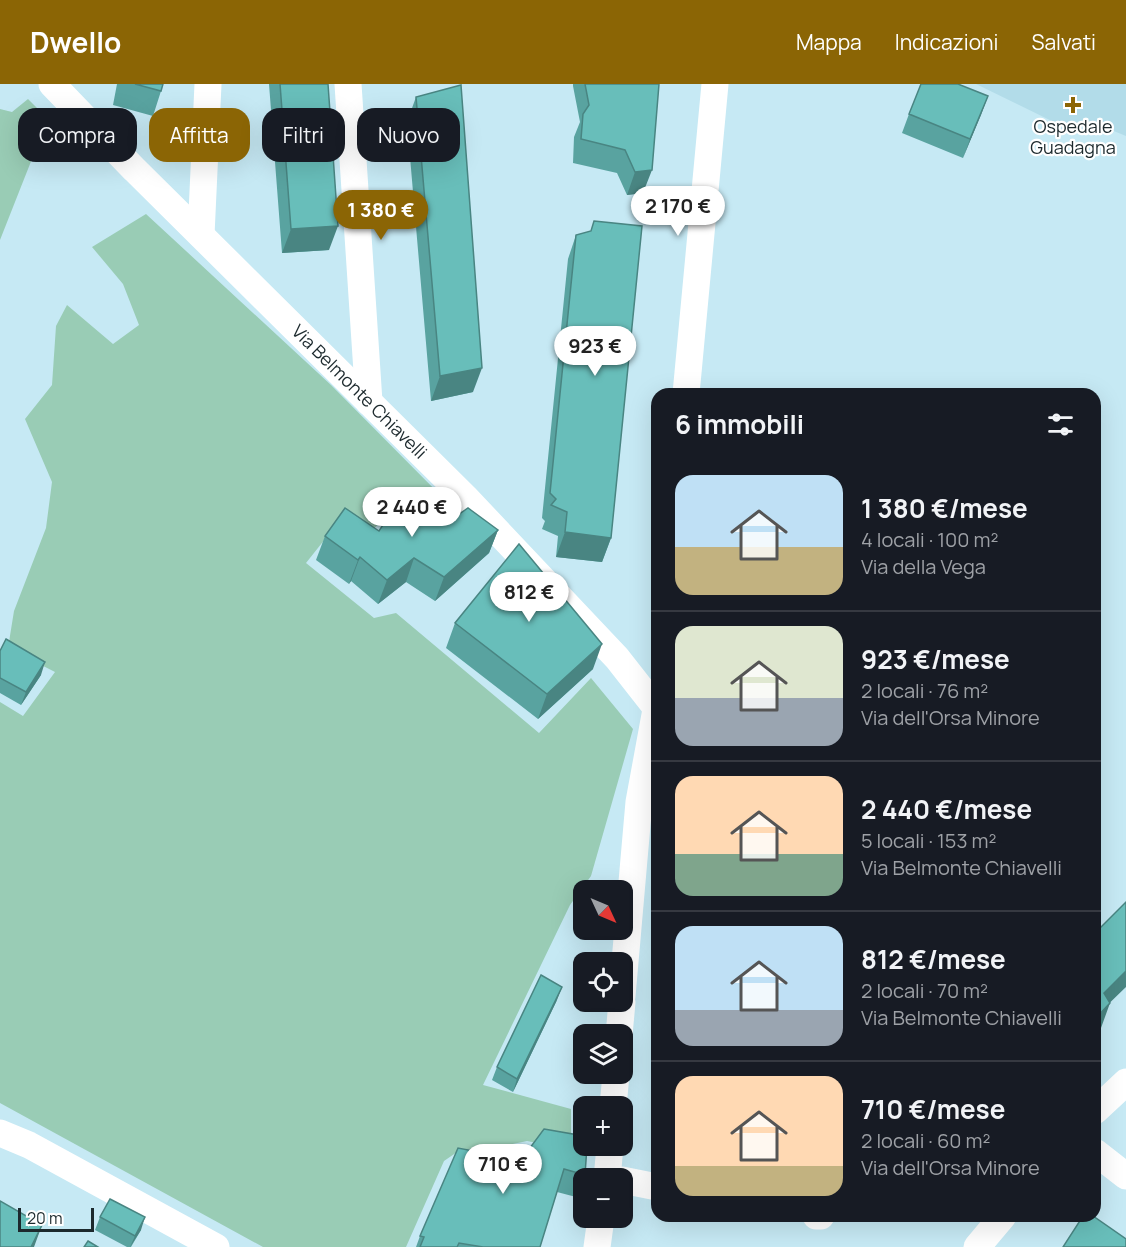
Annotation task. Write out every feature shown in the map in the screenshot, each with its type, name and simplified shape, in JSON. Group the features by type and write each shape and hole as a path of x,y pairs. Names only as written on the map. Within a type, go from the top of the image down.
{"street":[{"path":"201,235 208,84"},
{"path":"348,84 369,402"},
{"path":"687,388 715,84"},
{"name":"Via Belmonte Chiavelli","path":"61,88 201,235 465,497 609,649 651,700"},
{"path":"626,952 639,802 651,739"},
{"path":"1101,1105 1126,1082"},
{"path":"0,1133 29,1145 216,1247"},
{"path":"1101,1157 1126,1176"},
{"path":"633,1183 651,1186"},
{"path":"977,1247 997,1222"},
{"path":"597,1247 600,1228"}],"shaded area":[{"name":"Ospedale Guadagna","path":"976,84 1126,84 1126,136 1104,127 1064,127"}],"green space":[{"path":"28,99 37,108 18,108 18,162 31,162 0,240 0,109 12,112"},
{"path":"146,214 331,385 462,517 442,528 415,507 386,517 363,539 337,524 306,563 374,618 396,613 539,733 591,678 633,729 591,876 588,880 573,880 573,901 483,1085 571,1109 571,1150 527,1141 489,1149 460,1150 444,1161 406,1247 263,1247 0,1103 0,702 23,716 55,672 8,648 14,611 46,528 52,482 25,419 52,385 56,326 67,305 113,344 139,325 123,284 92,247"}],"building":[{"path":"135,84 163,84 161,91"},
{"path":"280,84 328,84 330,108 282,108"},
{"path":"585,84 659,84 652,170 635,172 625,150 581,139 583,114 589,105"},
{"path":"921,84 958,84 988,96 970,139 909,114"},
{"path":"461,85 482,368 440,376 422,162 460,162 460,108 417,108 416,97"},
{"path":"286,162 333,162 338,226 291,229"},
{"path":"594,221 642,226 611,538 565,532 567,512 551,505 556,499 550,493 576,235 591,231"},
{"path":"420,495 452,519 468,508 498,530 444,577 414,558 387,580 360,557 358,560 325,536 345,508 379,531 394,508"},
{"path":"519,544 602,644 547,694 455,623"},
{"path":"6,639 45,662 26,692 0,678 0,651"},
{"path":"1126,902 1126,971 1104,993 1110,1003 1101,1013 1101,927"},
{"path":"541,975 562,987 517,1079 497,1067"},
{"path":"544,1129 573,1134 573,1156 586,1156 585,1168 573,1168 573,1172 564,1169 540,1247 483,1247 459,1243 457,1247 420,1247 424,1237 420,1236 458,1148 521,1160"},
{"path":"110,1199 145,1217 135,1236 100,1217"},
{"path":"0,1201 42,1225 31,1247 0,1247"},
{"path":"1079,1222 1101,1222 1126,1239 1126,1247 1063,1247"},
{"path":"88,1241 98,1247 84,1247"}],"place":[{"name":"Ospedale Guadagna","path":"1073,105"}]}
